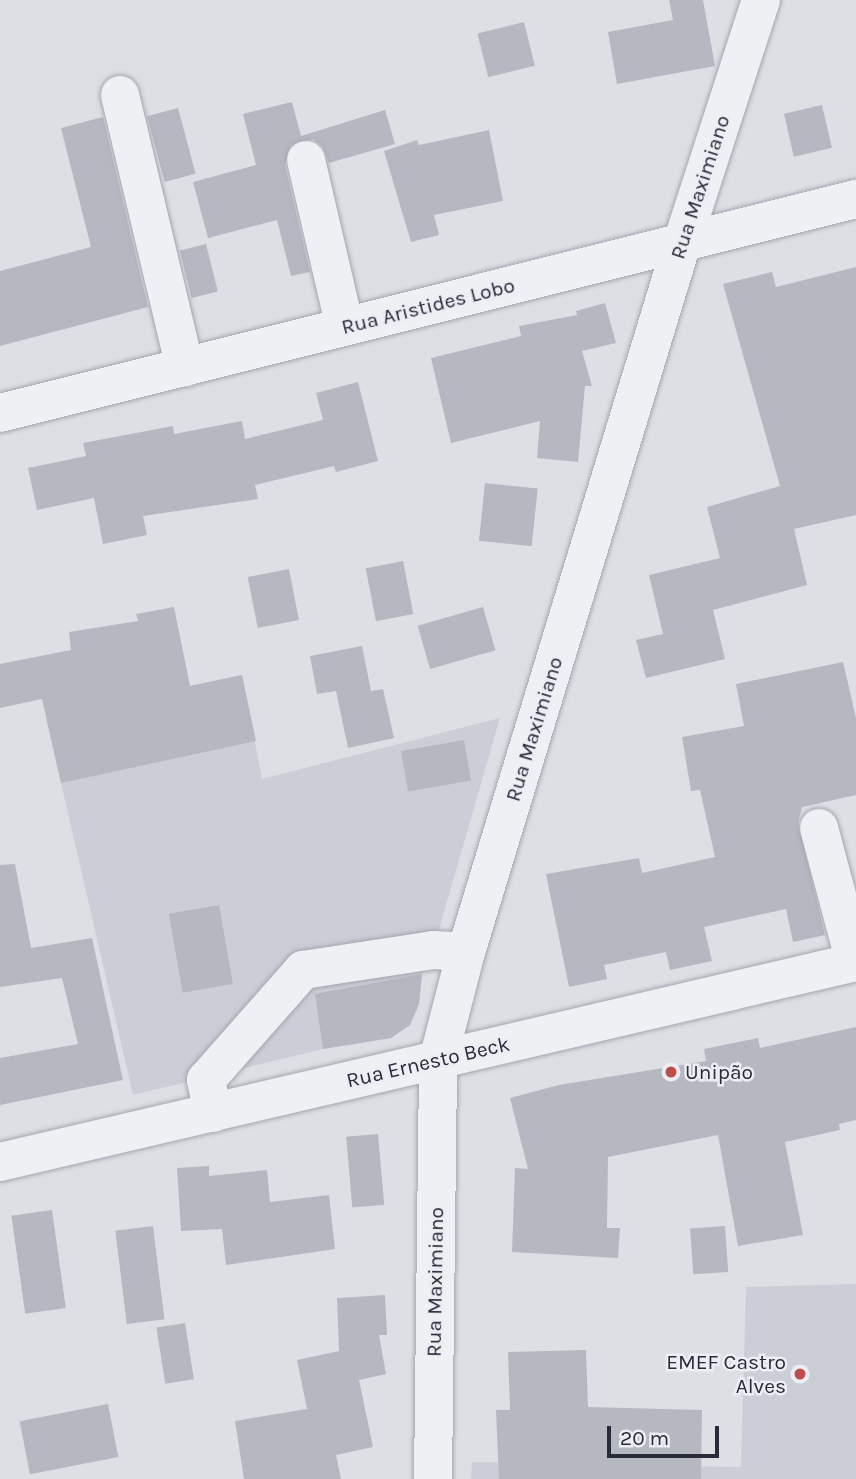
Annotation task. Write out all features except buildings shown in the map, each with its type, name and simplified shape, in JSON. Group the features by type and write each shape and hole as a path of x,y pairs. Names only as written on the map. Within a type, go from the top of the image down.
{"street":[{"name":"Rua Maximiano","path":"433,1479 438,1060 466,952 682,243 761,0"},
{"path":"120,96 185,367"},
{"path":"306,160 345,327"},
{"name":"Rua Aristides Lobo","path":"0,413 856,200"},
{"path":"819,828 855,962"},
{"path":"213,1112 206,1080 303,970 433,950 466,952"},
{"name":"Rua Ernesto Beck","path":"0,1162 855,962"}],"shaded area":[{"path":"242,675 262,779 500,718 433,950 423,963 419,1004 410,1025 391,1038 323,1049 133,1095 46,718"},
{"name":"EMEF Castro Alves","path":"856,1284 856,1479 471,1479 472,1462 741,1467 746,1287"}],"place":[{"name":"Unipão","path":"671,1072"},
{"name":"EMEF Castro Alves","path":"800,1374"}]}
